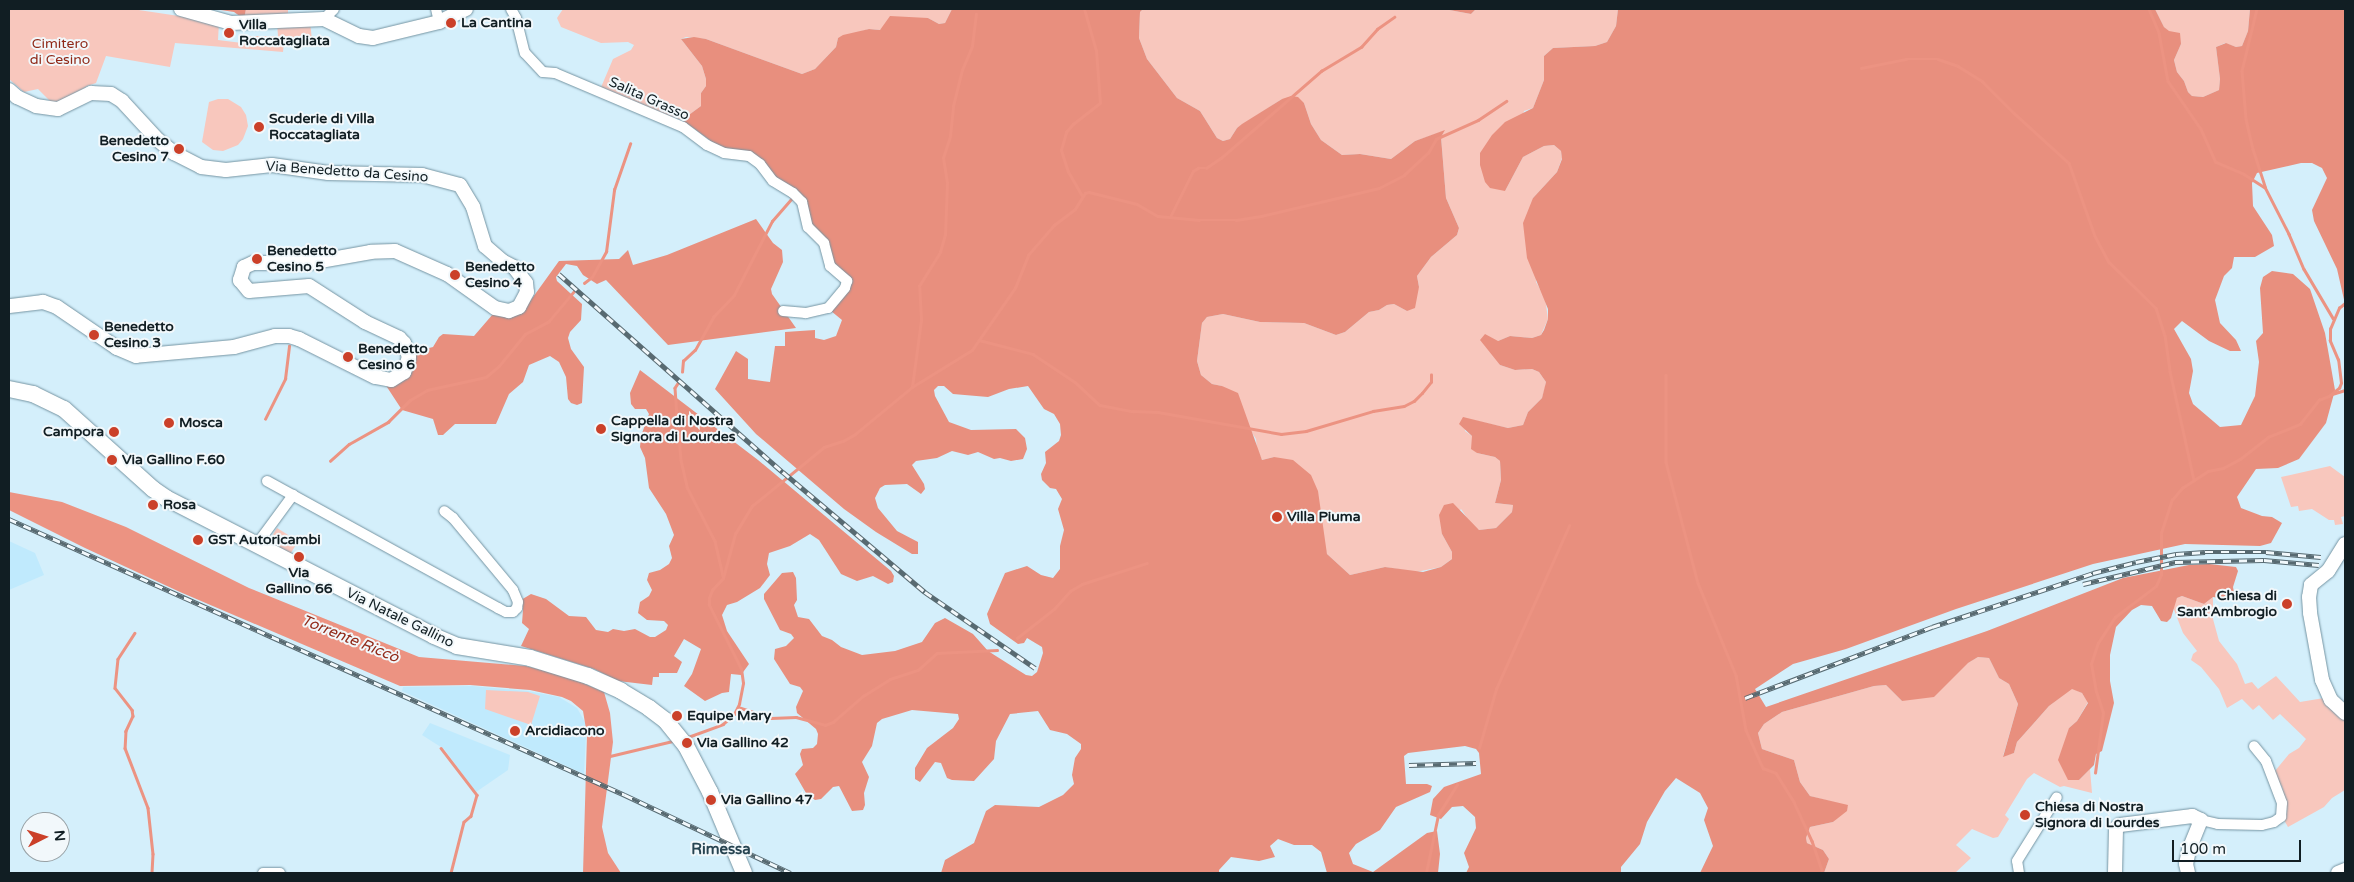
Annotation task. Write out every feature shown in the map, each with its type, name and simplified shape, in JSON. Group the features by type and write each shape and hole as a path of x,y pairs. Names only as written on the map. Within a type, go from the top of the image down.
{"main road":[{"name":"Via Natale Gallino","path":"9,389 43,398 64,409 153,489 209,521 446,642 471,650 517,655 543,661 603,682 649,708 664,720 686,746 710,792 744,873"}],"street":[{"path":"181,9 232,23 329,14 359,36 373,38 438,15 466,9"},
{"name":"Salita Grasso","path":"511,9 516,18 525,53 543,72 555,73 684,127 708,145 724,153 749,156 760,164 773,181 793,193 802,202 808,227 824,243 830,266 847,282 845,288 828,308 806,314 783,311"},
{"name":"Via Benedetto da Cesino","path":"9,90 17,97 36,106 58,109 91,93 111,94 122,101 158,140 174,152 201,167 226,170 272,165 328,173 422,175 460,185 473,207 485,246 502,261 514,267 526,283 527,292 519,307 509,311 495,308 447,274 416,258 395,251 371,252 310,263 253,263 244,267 240,280 249,291 309,286 365,322 399,338 404,343 409,358 404,372 391,380 376,377 299,339 289,336 275,336 234,347 136,356 117,348 57,307 43,302 9,306"},
{"path":"267,481 498,608 506,612 513,612 517,608 518,602 513,590 453,518 444,511"},
{"path":"257,544 294,495"},
{"path":"2345,544 2328,571 2310,585 2309,597 2322,680 2332,700 2345,713"},
{"path":"2115,873 2115,833 2116,828 2120,825 2182,816 2192,816 2218,824 2262,824 2274,822 2281,817 2282,803 2266,761 2254,746"},
{"path":"2019,873 2017,861 2057,797"},
{"path":"2188,873 2186,864 2189,850 2201,820"},
{"path":"2338,873 2345,870"},
{"path":"263,873 280,873"}],"shaded area":[{"path":"214,9 246,9 244,19 234,12"},
{"path":"952,9 1143,9 1140,12 1139,38 1147,59 1177,98 1200,111 1217,138 1223,141 1230,139 1242,124 1282,99 1291,96 1298,97 1304,103 1311,124 1321,140 1342,155 1360,154 1391,159 1415,141 1445,130 1441,137 1446,198 1459,228 1457,235 1431,257 1417,276 1419,287 1415,308 1407,311 1394,304 1387,305 1379,310 1369,312 1345,332 1336,335 1304,323 1260,322 1223,314 1207,317 1202,323 1197,361 1201,375 1212,384 1238,393 1262,460 1274,457 1293,460 1311,475 1318,491 1327,554 1350,575 1385,567 1423,572 1441,567 1452,559 1452,552 1442,534 1439,515 1444,505 1453,503 1479,530 1496,528 1512,512 1513,505 1495,503 1501,480 1500,461 1495,457 1477,453 1471,449 1472,436 1459,424 1463,417 1508,428 1523,425 1528,412 1542,398 1546,382 1539,372 1532,369 1515,370 1500,365 1480,340 1485,334 1498,341 1510,336 1532,338 1541,335 1544,330 1548,319 1548,309 1527,258 1523,223 1533,198 1557,172 1562,159 1561,151 1554,145 1544,146 1523,157 1505,191 1490,188 1485,182 1480,165 1480,153 1492,135 1505,122 1533,108 1544,80 1544,56 1553,48 1595,46 1607,42 1616,26 1618,9 2155,9 2164,27 2169,31 2180,33 2181,44 2174,60 2177,72 2192,96 2203,97 2219,90 2220,79 2216,47 2226,43 2236,47 2242,46 2248,31 2250,9 2345,9 2345,304 2337,269 2314,221 2312,210 2327,178 2322,168 2312,163 2301,163 2257,173 2252,183 2253,206 2272,235 2274,246 2255,257 2234,257 2232,268 2224,276 2215,300 2220,323 2236,340 2241,351 2230,351 2209,341 2182,321 2174,329 2191,359 2193,371 2189,393 2193,404 2220,427 2241,425 2255,396 2259,362 2256,341 2263,333 2260,288 2263,277 2272,271 2293,274 2310,289 2325,333 2335,390 2326,423 2299,459 2278,468 2256,469 2237,497 2241,508 2262,516 2272,517 2282,523 2271,543 2260,546 2185,544 2093,564 1956,609 1846,649 1793,664 1755,689 1766,707 1987,631 2123,578 2189,565 2209,564 2236,567 2238,571 2233,587 2235,598 2230,600 2213,597 2204,604 2182,596 2177,598 2171,618 2167,622 2161,621 2152,606 2141,605 2132,610 2116,627 2110,655 2110,681 2114,703 2102,751 2096,754 2094,765 2079,780 2068,780 2058,760 2069,728 2077,721 2088,703 2082,693 2072,689 2049,706 2017,742 2014,753 2003,757 2018,704 2009,684 1999,678 1989,658 1978,657 1968,663 1934,697 1902,701 1886,685 1874,686 1782,712 1764,724 1758,733 1762,749 1794,760 1800,782 1810,796 1848,805 1847,811 1833,822 1810,827 1806,838 1807,843 1823,850 1829,859 1824,873 1700,873 1713,846 1704,820 1708,808 1700,793 1676,778 1665,791 1647,822 1640,844 1621,867 1621,873 1466,873 1469,867 1464,853 1476,828 1475,817 1463,806 1452,807 1441,819 1430,815 1433,799 1444,787 1481,774 1479,753 1476,749 1465,746 1408,753 1404,756 1406,784 1427,784 1432,786 1430,792 1396,807 1380,830 1356,844 1349,853 1353,864 1373,872 1427,833 1437,831 1440,854 1438,873 1327,873 1321,852 1312,845 1294,845 1278,839 1270,846 1275,857 1259,861 1231,857 1219,870 1219,873 941,873 945,860 974,843 986,811 995,805 1039,807 1063,795 1074,784 1072,775 1075,758 1081,749 1081,744 1067,734 1050,730 1038,711 1010,714 996,741 994,759 974,781 947,778 941,763 935,762 920,782 915,779 915,768 927,748 953,728 959,719 958,714 912,710 882,719 877,723 872,746 862,762 869,777 864,793 865,805 863,810 852,811 839,786 833,787 821,799 815,800 806,793 795,774 803,765 800,754 802,749 813,748 817,744 818,734 816,729 797,713 796,707 803,691 800,687 790,684 774,659 775,649 786,646 794,638 791,634 780,630 764,599 764,594 782,573 793,572 796,578 797,600 794,605 798,617 809,619 822,636 832,640 841,647 862,655 895,651 922,642 935,623 945,618 973,634 988,651 1026,675 1032,676 1037,672 1043,653 1042,647 1027,638 1024,643 1018,644 990,624 987,614 1005,573 1027,566 1041,575 1053,578 1060,569 1060,546 1064,530 1058,509 1062,499 1056,489 1050,488 1042,480 1041,474 1046,463 1045,452 1059,441 1061,435 1060,424 1054,414 1044,409 1028,386 1009,389 988,397 953,394 944,386 938,386 934,390 935,396 949,422 971,430 1016,429 1025,438 1027,449 1023,459 1011,461 1000,458 994,459 978,452 968,455 952,451 937,458 916,461 912,465 924,484 925,489 921,494 907,484 885,485 880,488 875,498 878,508 897,531 918,542 918,554 912,554 876,532 844,509 756,434 715,389 736,351 748,359 748,379 770,382 775,346 785,346 785,332 815,330 815,338 824,340 836,336 842,320 831,311 850,283 834,267 812,228 805,205 777,180 761,160 719,147 682,120 701,106 701,93 706,86 706,79 702,66 681,39 694,37 706,39 802,74 815,69 836,47 838,38 843,35 869,29 880,30 890,16 928,18 939,24 945,23"},
{"path":"1444,9 1476,9 1471,14"},
{"path":"756,219 773,243 782,250 783,262 771,289 772,294 796,328 668,345 606,280 597,284 583,275 577,266 566,264 556,277 557,281 582,304 581,320 570,332 568,338 571,349 584,367 582,403 577,405 571,403 568,399 566,377 559,362 550,356 529,365 523,382 509,394 496,424 455,424 443,435 438,435 433,419 402,410 385,384 404,379 414,369 415,356 425,349 433,347 443,334 474,336 493,314 523,311 559,261 619,259 628,250 633,265 667,255"},
{"path":"640,370 758,460 891,571 894,576 893,582 888,584 873,576 857,581 841,574 819,540 810,534 790,546 769,553 767,564 770,575 760,588 737,602 727,605 722,615 727,631 749,664 741,675 731,674 729,692 722,693 705,701 684,686 692,674 701,649 684,639 674,656 682,662 677,673 659,673 659,677 653,677 652,685 618,681 594,669 521,646 529,629 522,623 523,610 521,600 531,594 546,599 569,616 586,617 596,630 608,632 613,629 624,631 635,629 650,637 655,637 666,630 668,625 664,621 647,620 638,613 640,602 649,596 652,590 647,580 649,573 660,570 669,564 672,558 669,546 674,535 666,514 649,488 645,458 640,447 641,436 649,414 646,409 635,409 631,404 630,393"},
{"path":"9,541 35,553 44,575 9,590"},
{"path":"472,686 528,691 559,697 577,708 585,722 584,774 402,691 403,687"},
{"path":"430,723 510,755 508,770 476,792 444,749 422,735"}],"green space":[{"name":"Cimitero di Cesino","path":"9,9 132,9 219,22 218,40 242,43 243,36 278,36 277,23 310,21 312,40 284,42 283,52 175,43 170,67 106,56 96,83 87,86 65,103 51,102 38,89 24,92 9,79"},
{"path":"246,9 288,9 288,16 244,19"},
{"path":"563,9 952,9 945,23 939,24 928,18 885,26 880,30 869,29 838,38 836,47 815,69 802,74 706,39 686,37 681,39 702,66 706,79 706,86 701,93 701,106 682,120 599,92 613,59 631,50 634,45 628,42 601,43 561,27 557,18"},
{"path":"1143,9 1444,9 1471,14 1476,9 1618,9 1616,26 1607,42 1595,46 1553,48 1544,56 1544,80 1533,108 1524,111 1505,191 1523,157 1544,146 1554,145 1561,151 1562,158 1557,172 1533,198 1536,282 1545,298 1548,319 1541,335 1532,338 1510,336 1498,341 1497,359 1500,365 1515,370 1532,369 1539,372 1546,382 1545,388 1542,398 1528,412 1523,425 1508,428 1464,418 1465,431 1472,436 1477,453 1495,457 1500,461 1501,480 1495,503 1513,505 1512,512 1496,528 1479,530 1472,525 1461,509 1442,534 1452,552 1453,558 1441,567 1416,572 1385,567 1350,575 1327,554 1324,545 1274,457 1262,460 1257,449 1256,439 1222,386 1212,384 1201,375 1197,361 1202,323 1207,317 1223,314 1260,322 1304,323 1336,335 1345,332 1369,312 1379,310 1387,305 1394,304 1407,311 1419,287 1417,276 1431,257 1457,235 1459,228 1446,198 1441,137 1444,131 1415,141 1391,159 1360,154 1342,155 1321,140 1311,124 1304,103 1282,99 1237,128 1230,139 1223,141 1217,138 1200,111 1177,98 1147,59 1139,38 1140,12"},
{"path":"2155,9 2250,9 2248,31 2242,46 2236,47 2225,43 2216,47 2220,79 2219,90 2203,97 2192,96 2188,92 2184,81 2177,72 2174,60 2181,44 2164,27"},
{"path":"218,99 228,99 241,107 246,115 248,126 243,139 238,145 223,151 213,150 202,142 209,102"},
{"path":"2330,466 2345,477 2345,516 2341,517 2343,524 2335,525 2334,520 2329,520 2312,509 2299,511 2298,506 2291,507 2281,477"},
{"path":"277,528 298,541 290,554 269,541"},
{"path":"2182,596 2204,604 2213,597 2213,619 2219,641 2237,664 2245,684 2252,682 2258,689 2276,676 2300,702 2324,698 2345,719 2345,790 2332,798 2324,807 2288,827 2284,820 2282,787 2275,777 2275,771 2289,754 2299,748 2306,739 2280,714 2273,720 2259,705 2253,710 2242,699 2227,708 2219,689 2201,667 2191,660 2193,654 2197,651 2183,633 2173,607 2177,598"},
{"path":"1978,657 1989,658 1999,678 2009,684 2018,704 2003,756 2014,753 2017,742 2049,706 2072,688 2082,693 2088,702 2077,721 2069,728 2079,780 2090,769 2092,793 2064,786 2060,787 2034,773 2027,779 2005,815 2009,819 1998,837 1993,838 1972,829 1956,845 1971,858 1955,873 1824,873 1829,859 1823,850 1807,843 1806,838 1810,827 1833,822 1848,806 1810,796 1800,782 1794,760 1762,749 1758,733 1764,724 1782,712 1874,686 1886,685 1902,701"},
{"path":"486,690 528,692 540,696 531,725 485,709"}],"water":[{"name":"Torrente Riccò","path":"9,492 62,502 126,527 249,588 419,657 526,666 569,677 604,692 610,713 613,742 602,827 608,853 621,873 583,873 587,735 583,711 571,701 562,697 530,690 470,685 400,686 180,592 85,548 9,510"}],"waterway":[{"path":"1082,196 1068,172 1061,150 1066,132 1073,124 1100,103 1096,51 1084,9"},
{"path":"2149,9 2159,33 2168,81 2201,129 2216,162 2244,174 2264,187"},
{"path":"2257,9 2242,71 2246,119 2253,149 2265,187 2304,269 2333,318"},
{"path":"912,387 921,320 919,286 940,252 945,235 947,183 943,158 950,136 953,106 962,70 972,46 976,14"},
{"path":"1170,217 1193,171 1198,168 1206,168 1221,158 1321,71 1361,47 1377,29 1394,17"},
{"path":"1861,68 1906,59 1938,59 1958,66 1982,81 2069,163 2095,236 2109,262 2156,308 2165,335 2170,371 2194,480"},
{"path":"688,737 723,724 734,714 739,704 743,683 741,669 709,605 709,598 712,590 723,578 735,534 752,506 824,447 854,435 912,387 972,350 1015,288 1028,255 1054,225 1075,209 1085,193 1089,192 1137,204 1158,216 1199,220 1236,220 1261,216 1379,188 1404,175 1428,153 1436,139 1478,120 1506,101"},
{"path":"584,283 592,277 606,252 614,190 630,144"},
{"path":"682,372 683,361 695,350 713,317 734,295 772,221 792,198"},
{"path":"330,461 349,444 388,422 410,400 427,390 486,377 499,366 525,334 549,321 574,291"},
{"path":"2095,773 2103,713 2096,692 2091,664 2098,643 2115,617 2156,586 2161,575 2161,533 2172,500 2182,488 2208,471 2223,468 2240,459 2268,437 2300,424 2319,400 2329,396 2339,388 2341,383 2338,360 2330,341 2330,329 2339,308 2345,303"},
{"path":"979,340 1033,354 1075,382 1100,405 1132,411 1158,412 1281,434 1306,431 1373,411 1404,406 1414,401 1422,393 1431,382 1431,375"},
{"path":"265,419 285,379 289,346"},
{"path":"1666,375 1666,462 1698,583 1736,675 1746,730 1763,768 1776,773 1794,802 1812,841 1823,873"},
{"path":"679,382 675,388 681,460 687,487 715,541 723,576"},
{"path":"2332,394 2345,390"},
{"path":"1479,748 1496,689 1569,526"},
{"path":"1017,638 1054,609 1070,591 1082,584 1147,563"},
{"path":"135,633 118,659 115,688 132,710 133,716 126,731 125,748 148,808 153,854 152,873"},
{"path":"738,707 771,718 796,717 825,725 833,722 863,696 890,679 918,670 937,653 997,650"},
{"path":"610,756 673,741"},
{"path":"441,748 477,795 471,816 464,822 451,873"},
{"path":"1426,873 1438,815 1457,785"}],"railway":[{"path":"559,274 783,472 925,592 1035,668"},
{"path":"9,519 625,795 791,873"},
{"path":"1745,698 1932,627 2093,573 2136,562 2176,554 2205,552 2266,552 2321,557"},
{"path":"2083,584 2175,562 2264,560 2319,565"},
{"path":"1409,765 1476,763"}],"place":[{"name":"La Cantina","path":"451,23"},
{"name":"Villa Roccatagliata","path":"229,33"},
{"name":"Scuderie di Villa Roccatagliata","path":"259,127"},
{"name":"Benedetto Cesino 7","path":"179,149"},
{"name":"Benedetto Cesino 5","path":"257,259"},
{"name":"Benedetto Cesino 4","path":"455,275"},
{"name":"Benedetto Cesino 3","path":"94,335"},
{"name":"Benedetto Cesino 6","path":"348,357"},
{"name":"Mosca","path":"169,423"},
{"name":"Cappella di Nostra Signora di Lourdes","path":"601,429"},
{"name":"Campora","path":"114,432"},
{"name":"Via Gallino F.60","path":"112,460"},
{"name":"Rosa","path":"153,505"},
{"name":"Villa Piuma","path":"1277,517"},
{"name":"GST Autoricambi","path":"198,540"},
{"name":"Via Gallino 66","path":"299,557"},
{"name":"Chiesa di Sant'Ambrogio","path":"2287,604"},
{"name":"Equipe Mary","path":"677,716"},
{"name":"Arcidiacono","path":"515,731"},
{"name":"Via Gallino 42","path":"687,743"},
{"name":"Via Gallino 47","path":"711,800"},
{"name":"Chiesa di Nostra Signora di Lourdes","path":"2025,815"}],"district":[{"name":"Rimessa","path":"721,850"}]}
